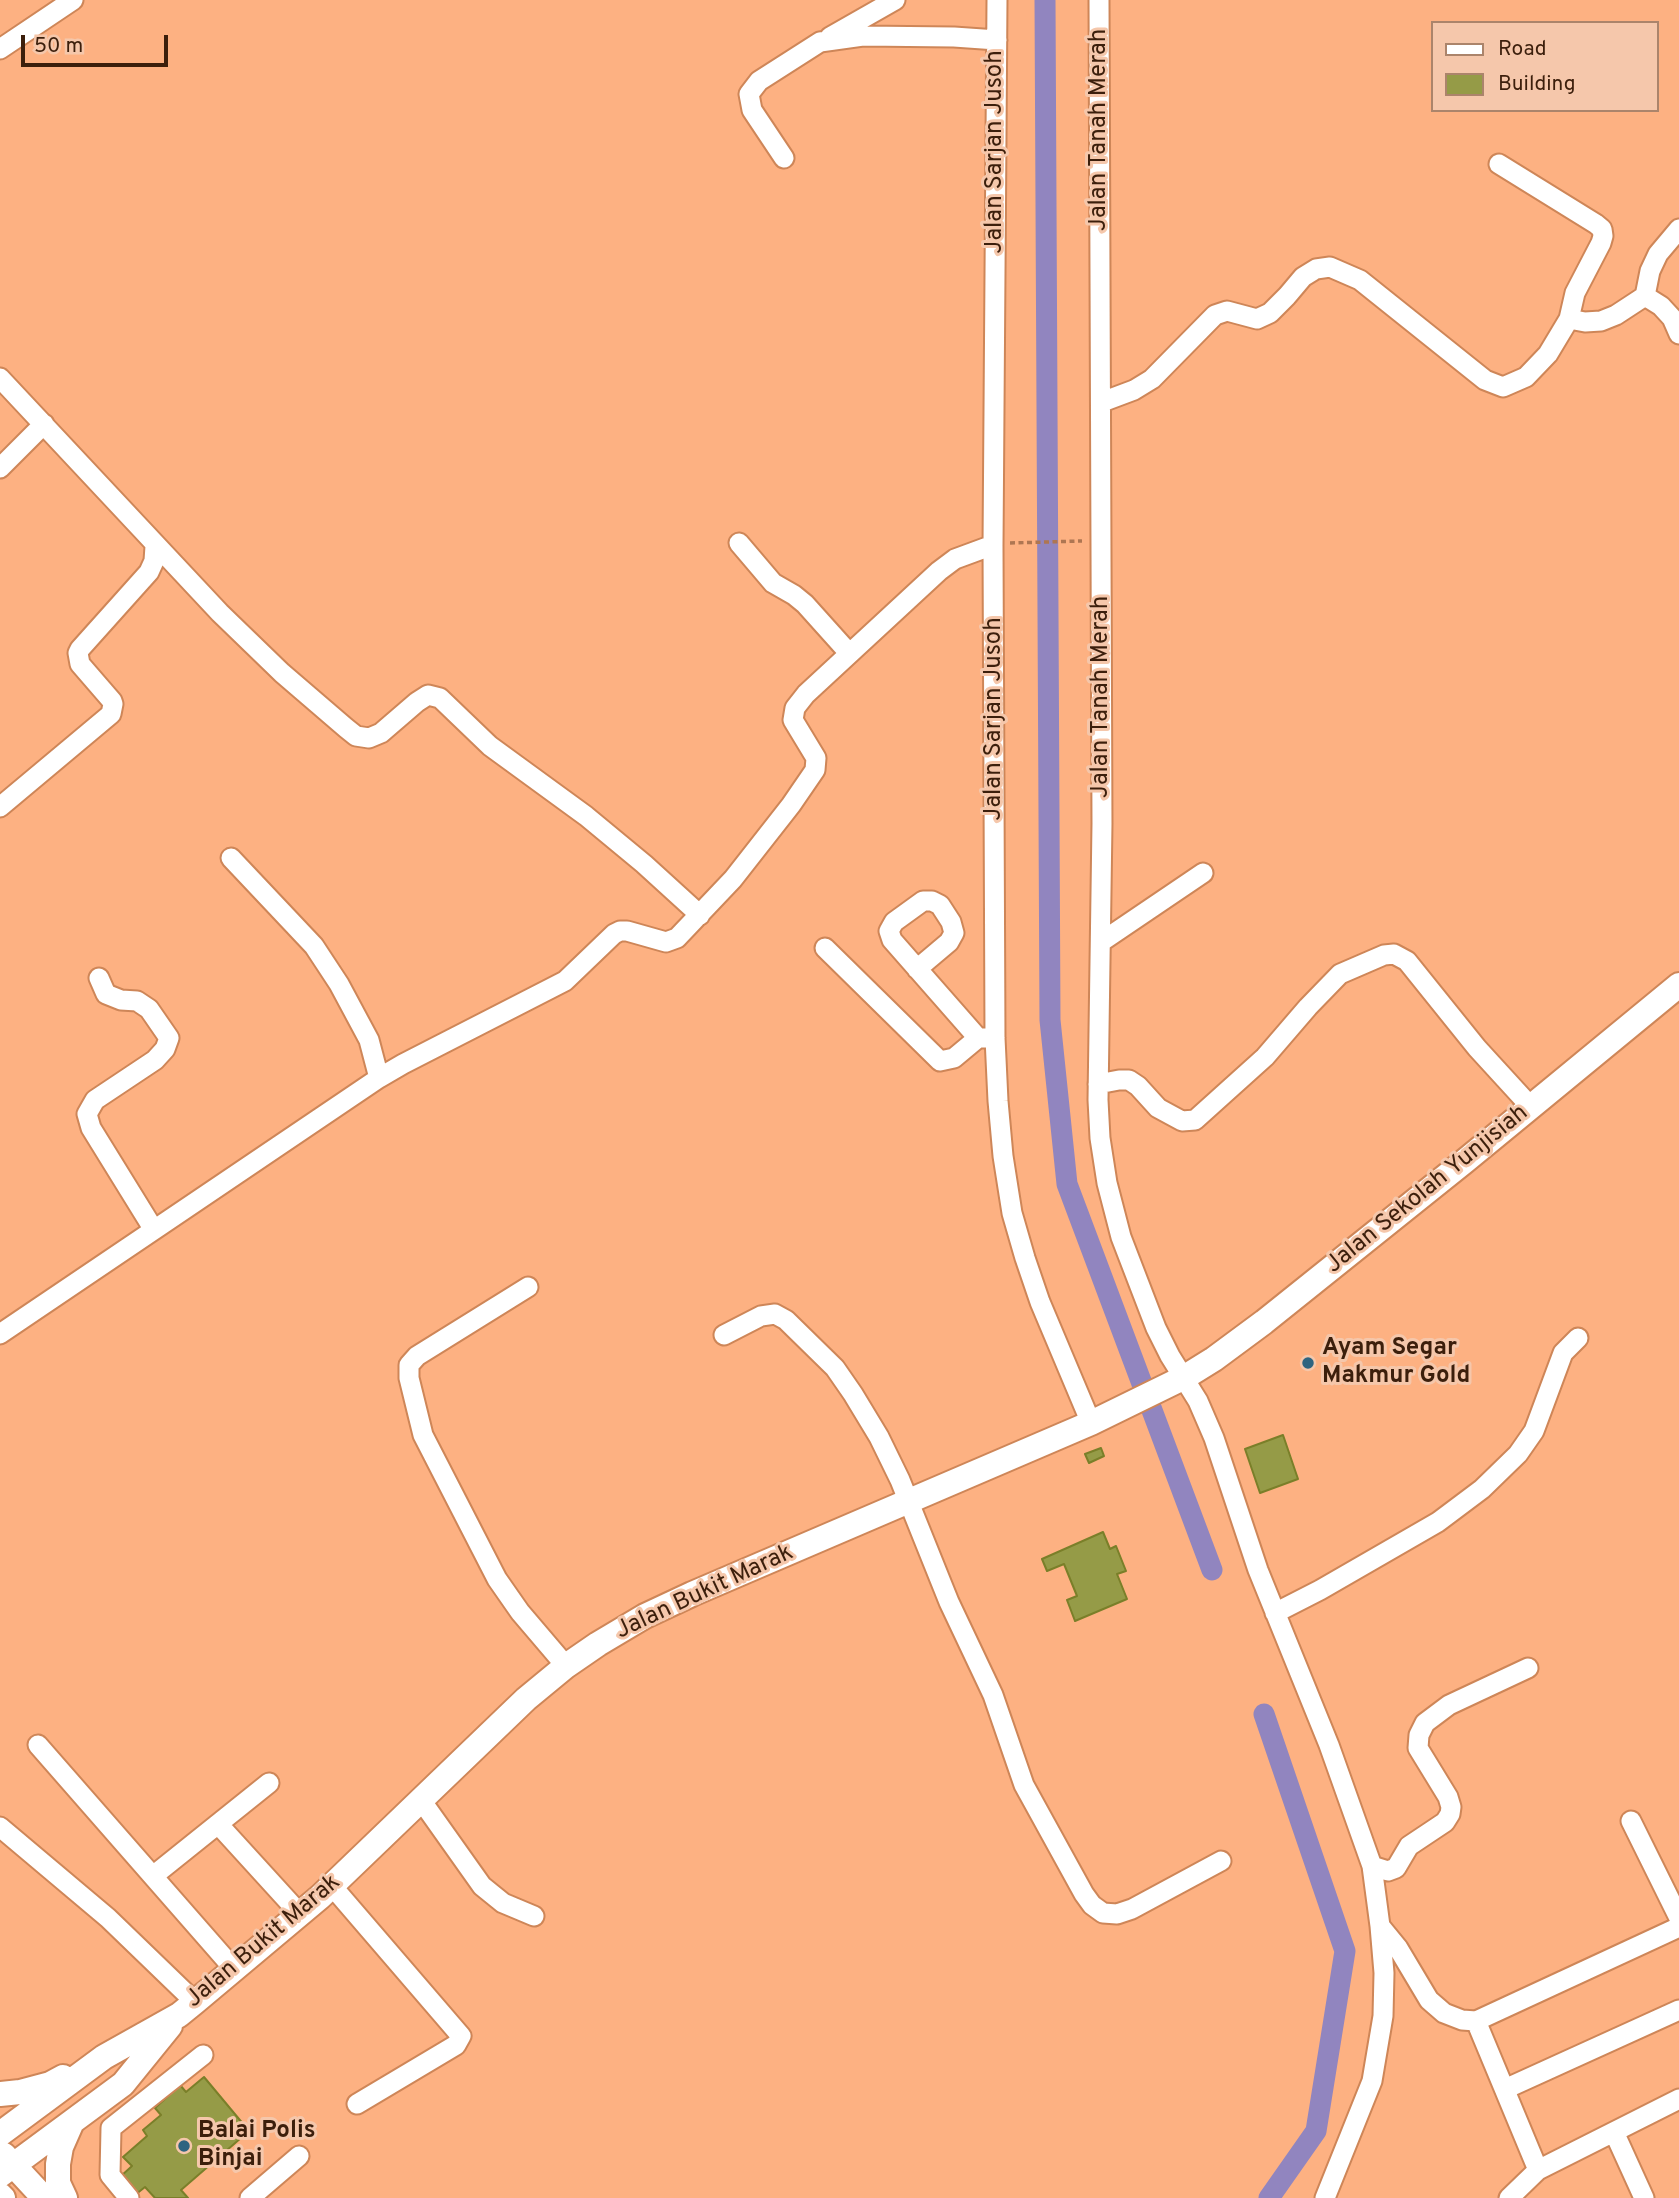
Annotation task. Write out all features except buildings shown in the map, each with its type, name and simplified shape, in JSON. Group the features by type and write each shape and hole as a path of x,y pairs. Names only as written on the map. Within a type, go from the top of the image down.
{"main road":[{"name":"Jalan Sekolah Yunjisiah","path":"1178,1381 1214,1359 1264,1322 1679,985"},
{"name":"Jalan Bukit Marak","path":"0,2134 104,2057 187,2008 332,1886 517,1707 566,1666 598,1644 645,1616 1098,1420 1178,1381"},
{"name":"Jalan Bukit Marak","path":"5,2163 73,2121 123,2084 187,2008"},
{"path":"0,2094 50,2084 104,2057"},
{"path":"65,2198 58,2183 58,2164 61,2147 73,2121"},
{"path":"5,2163 44,2198"}],"street":[{"path":"0,49 73,0"},
{"path":"784,158 752,110 749,94 760,81 820,42 895,0"},
{"name":"Jalan Sarjan Jusoh","path":"997,0 987,1038 1012,1213 1040,1302 1098,1420"},
{"name":"Jalan Tanah Merah","path":"1099,0 1102,402 1101,942 1098,1084 1100,1138 1107,1183 1121,1237 1178,1381 1198,1401 1214,1438 1254,1558 1329,1745 1372,1866 1384,1973 1383,2016 1372,2081 1325,2198"},
{"path":"820,42 863,36 997,40"},
{"path":"1102,402 1134,390 1153,379 1215,315 1227,311 1256,318 1269,313 1303,277 1316,269 1330,267 1360,280 1485,380 1503,387 1526,377 1548,354 1569,319 1575,293 1603,236 1602,229 1499,164"},
{"path":"1569,319 1601,321 1616,315 1645,296 1650,271 1658,254 1679,229"},
{"path":"1645,296 1661,306 1672,318 1679,334"},
{"path":"0,378 220,613 282,673 356,736 369,738 381,733 428,695 440,698 490,746 586,816 700,915"},
{"path":"0,468 44,424"},
{"path":"739,543 773,583 804,604 849,653"},
{"path":"0,1334 379,1078 565,981 614,934 627,931 666,942 677,938 749,858 815,770 816,758 793,720 795,708 806,694 955,559 993,545"},
{"path":"3,799 111,714 112,701 80,664 78,653 149,572 154,561 155,546"},
{"path":"231,858 314,947 369,1040 379,1078"},
{"path":"1101,942 1203,873"},
{"path":"825,948 940,1061 954,1058 987,1038 917,969"},
{"path":"1098,1084 1129,1080 1158,1108 1182,1121 1195,1120 1265,1057 1340,974 1384,955 1394,954 1407,961 1476,1048 1531,1107"},
{"path":"99,978 106,994 121,1000 137,1001 149,1009 169,1038 165,1049 155,1060 95,1100 87,1115 92,1128 154,1230"},
{"path":"528,1287 418,1356 410,1365 408,1378 423,1435 497,1579 520,1612 566,1666"},
{"path":"724,1335 761,1316 775,1314 786,1320 835,1368 853,1394 879,1437 949,1602 993,1695 1024,1785 1092,1905 1103,1913 1117,1914 1132,1909 1221,1861"},
{"path":"1275,1613 1428,1528 1482,1489 1518,1454 1534,1431 1563,1353 1578,1338"},
{"path":"1372,1866 1388,1871 1396,1868 1409,1846 1445,1822 1450,1814 1448,1797 1418,1748 1419,1735 1425,1723 1449,1705 1528,1668"},
{"path":"38,1745 234,1969"},
{"path":"153,1876 269,1783"},
{"path":"421,1800 482,1886 503,1903 534,1916"},
{"path":"1630,1821 1679,1918"},
{"path":"218,1824 300,1914"},
{"path":"0,1827 108,1918 187,2008"},
{"path":"332,1886 461,2036 456,2045 356,2104"},
{"path":"1380,1926 1398,1948 1429,2000 1444,2013 1462,2020 1476,2021 1679,1927"},
{"path":"1505,2089 1679,2010"},
{"path":"1476,2021 1538,2170"},
{"path":"129,2198 110,2175 111,2128 203,2054"},
{"path":"1509,2198 1538,2170 1679,2099"},
{"path":"1614,2132 1644,2198"},
{"path":"250,2198 299,2156"}],"path":[{"path":"1014,543 1076,541"}],"waterway":[{"path":"1045,0 1050,1020 1067,1184 1212,1570"},
{"path":"1264,1714 1345,1951 1316,2131 1269,2198"}],"place":[{"name":"Ayam Segar Makmur Gold","path":"1308,1363"},
{"name":"Balai Polis Binjai","path":"184,2146"}]}
